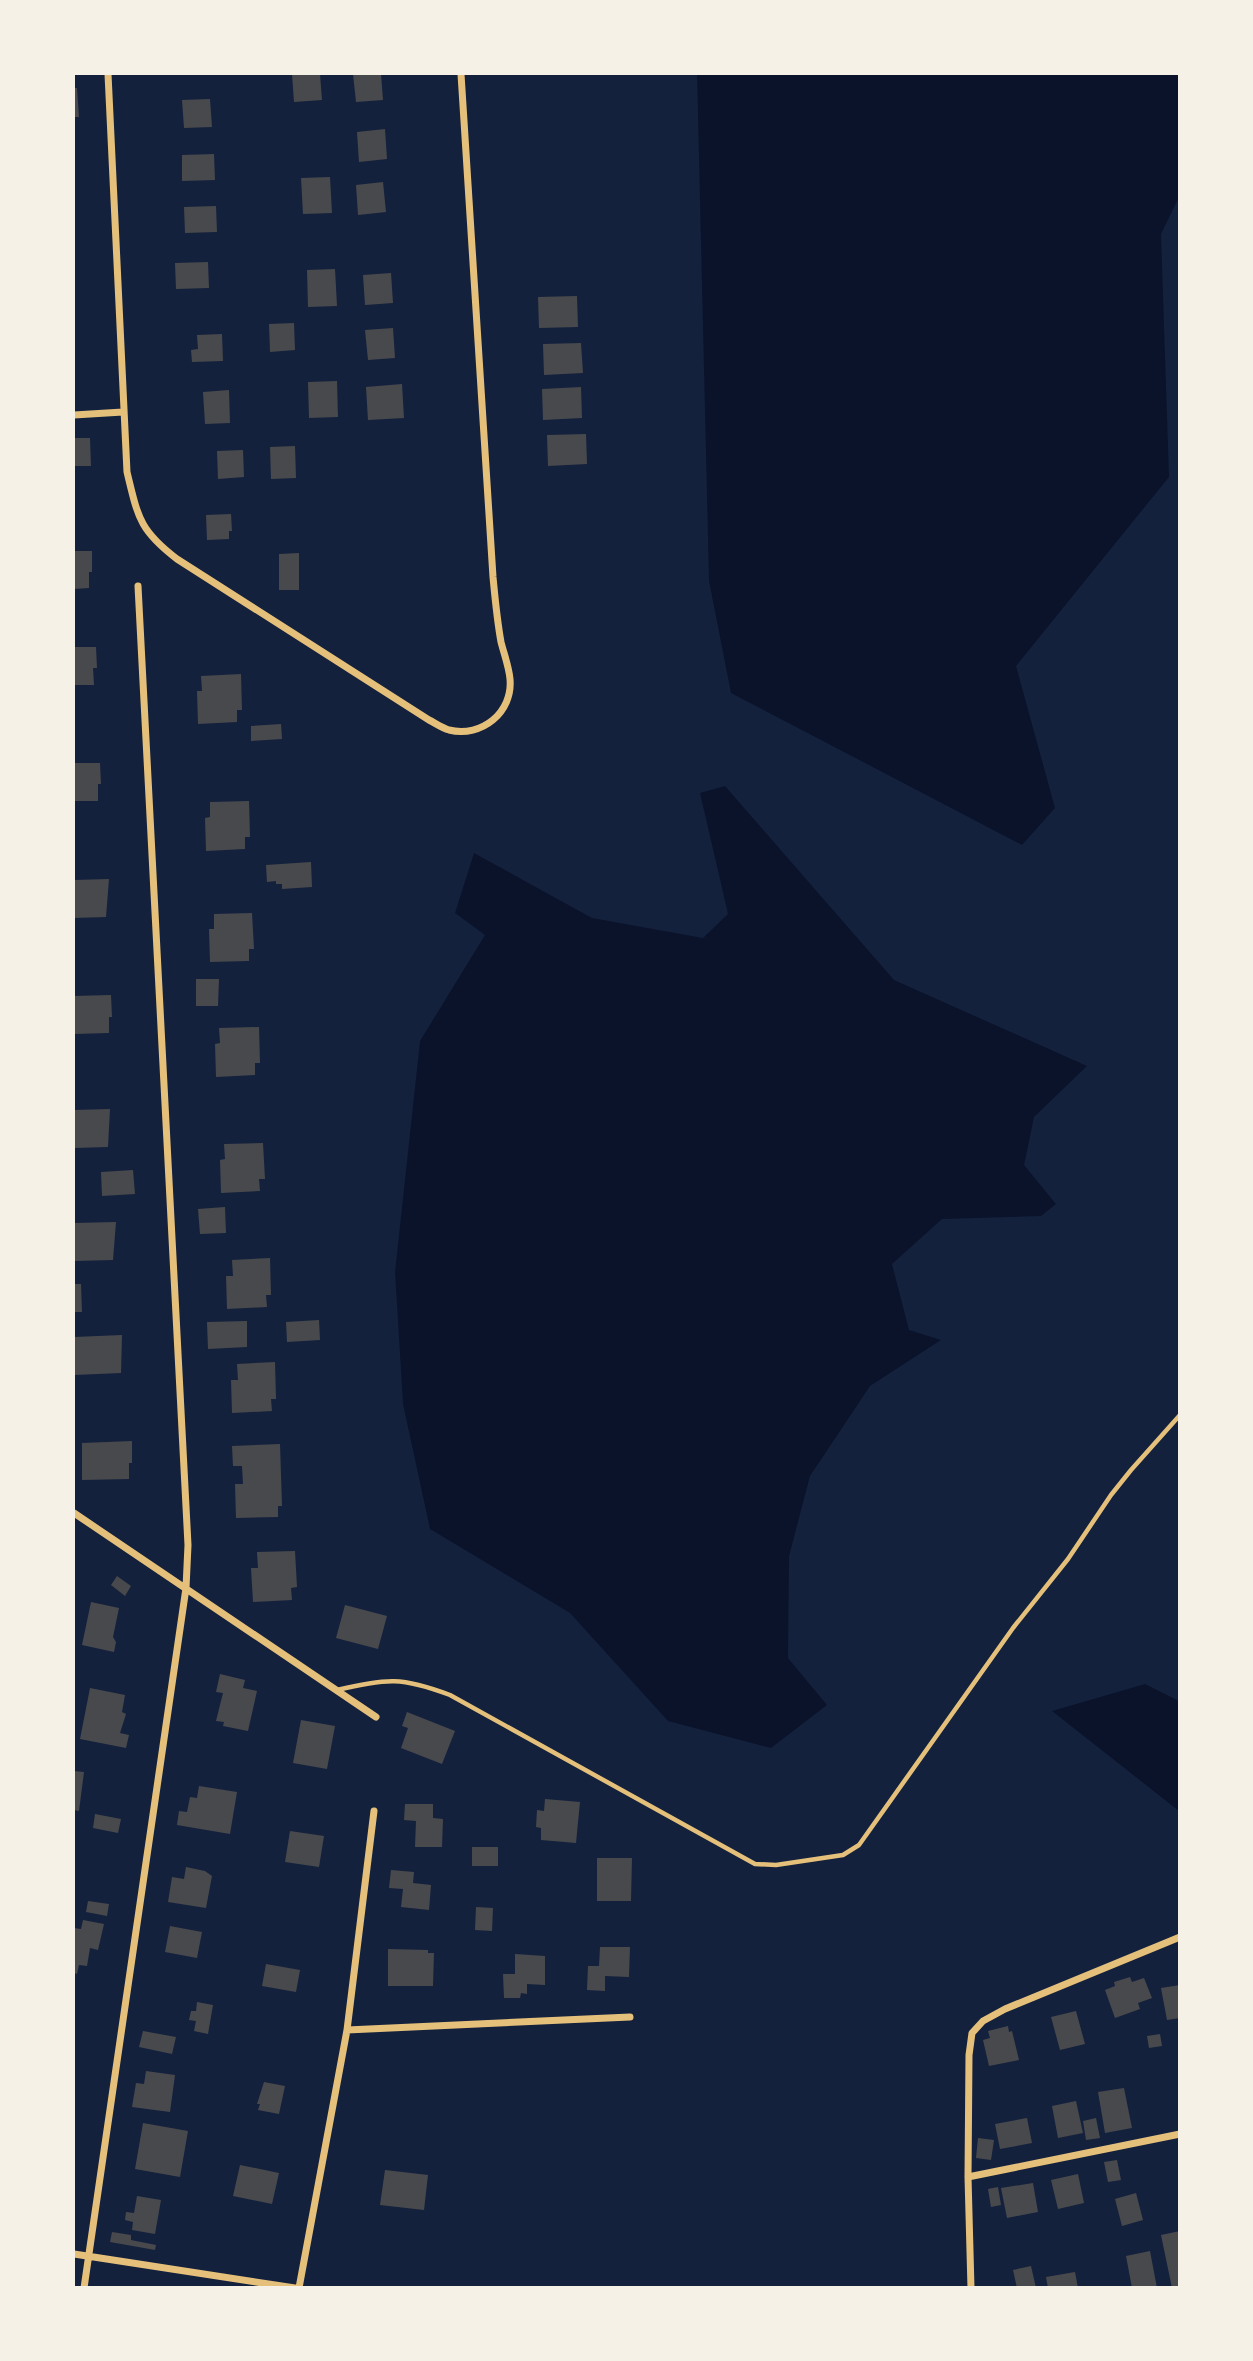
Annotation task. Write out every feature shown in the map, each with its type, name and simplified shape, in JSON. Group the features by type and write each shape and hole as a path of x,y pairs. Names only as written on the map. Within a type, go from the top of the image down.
{"street":[{"path":"108,74 127,472 138,515 147,533 161,547 422,715 449,730 466,731 479,728 499,716 508,695 510,680 499,628 493,577 461,74"},
{"path":"74,415 123,412"},
{"path":"85,2287 186,1588 188,1545 138,586"},
{"path":"74,1513 376,1717"},
{"path":"74,2254 297,2287 347,2030 374,1811"},
{"path":"971,2287 968,2177 970,2037 978,2024 1005,2008 1180,1937"},
{"path":"347,2030 631,2017"},
{"path":"968,2177 1180,2134"}],"lane":[{"path":"336,1690 395,1680 412,1682 450,1695 755,1864 776,1865 843,1855 859,1845 1013,1628 1068,1559 1111,1495 1180,1415"}],"water":[{"path":"697,74 1179,74 1179,197 1161,234 1169,477 1016,666 1055,808 1022,845 731,693 709,581"},
{"path":"725,786 894,980 1087,1066 1034,1117 1024,1165 1056,1204 1041,1216 942,1219 892,1264 909,1330 941,1340 870,1386 810,1476 789,1556 788,1658 827,1705 771,1748 668,1721 570,1613 430,1529 403,1404 395,1272 420,1041 485,935 455,913 474,853 592,918 703,938 728,914 700,793"},
{"path":"1145,1684 1179,1701 1179,1811 1052,1711"}],"building":[{"path":"292,74 320,74 322,100 294,102"},
{"path":"353,74 381,74 383,100 356,102"},
{"path":"74,88 77,88 79,117 74,117"},
{"path":"210,99 212,127 184,128 182,100"},
{"path":"385,129 387,159 359,162 357,132"},
{"path":"214,154 215,180 182,181 182,155"},
{"path":"330,177 332,213 303,214 301,178"},
{"path":"383,182 386,212 358,215 356,185"},
{"path":"216,206 217,232 185,233 184,207"},
{"path":"208,262 209,288 176,289 175,263"},
{"path":"335,269 337,306 308,307 307,270"},
{"path":"391,273 393,303 365,305 363,275"},
{"path":"577,296 578,327 539,328 538,297"},
{"path":"294,323 295,350 270,352 269,324"},
{"path":"393,328 395,358 368,360 365,330"},
{"path":"222,334 223,361 192,362 191,350 198,349 197,335"},
{"path":"581,343 583,373 544,375 543,344"},
{"path":"337,381 338,417 309,418 308,382"},
{"path":"402,384 404,418 368,420 366,387"},
{"path":"581,387 582,418 543,420 542,389"},
{"path":"229,390 230,423 205,424 203,392"},
{"path":"586,434 587,464 548,466 547,435"},
{"path":"74,438 90,438 91,466 74,466"},
{"path":"295,446 296,478 271,479 270,447"},
{"path":"243,450 244,477 218,479 217,451"},
{"path":"231,514 232,531 229,531 229,539 207,540 206,515"},
{"path":"74,551 92,551 89,588 74,589"},
{"path":"299,553 299,590 279,590 279,554"},
{"path":"74,647 96,647 97,668 93,668 94,685 74,685"},
{"path":"241,674 242,710 237,710 237,722 198,724 197,691 202,691 201,676"},
{"path":"281,724 282,739 251,741 251,726"},
{"path":"74,763 100,763 101,784 98,784 98,801 74,801"},
{"path":"249,801 250,837 245,837 245,849 206,851 205,818 210,817 210,802"},
{"path":"311,862 312,887 282,889 282,884 276,884 276,881 267,882 266,865"},
{"path":"109,879 106,917 74,918 74,880"},
{"path":"252,913 254,949 249,949 249,961 210,962 209,929 214,929 214,914"},
{"path":"196,979 219,979 218,1006 196,1006"},
{"path":"111,995 112,1017 109,1017 109,1033 74,1034 74,996"},
{"path":"259,1027 260,1063 255,1063 255,1075 216,1077 215,1044 220,1043 219,1028"},
{"path":"110,1109 108,1147 74,1148 74,1110"},
{"path":"263,1143 265,1179 259,1179 260,1191 221,1193 220,1160 225,1159 224,1144"},
{"path":"133,1170 135,1194 102,1196 101,1172"},
{"path":"225,1207 226,1233 200,1234 198,1209"},
{"path":"116,1222 113,1260 74,1261 74,1223"},
{"path":"270,1258 271,1295 266,1295 267,1307 227,1309 226,1276 233,1276 232,1260"},
{"path":"74,1284 81,1284 82,1312 74,1312"},
{"path":"319,1320 320,1340 287,1342 286,1322"},
{"path":"247,1321 247,1347 208,1349 207,1322"},
{"path":"122,1335 121,1373 74,1375 74,1337"},
{"path":"275,1362 276,1399 271,1399 272,1411 232,1413 231,1380 238,1380 237,1364"},
{"path":"132,1441 129,1479 82,1480 82,1443"},
{"path":"280,1444 282,1506 278,1506 278,1517 236,1518 235,1484 243,1484 242,1466 233,1466 232,1446"},
{"path":"295,1551 297,1587 291,1588 292,1600 253,1602 251,1568 258,1568 257,1552"},
{"path":"117,1576 131,1586 125,1596 111,1585"},
{"path":"91,1602 119,1608 113,1637 116,1642 114,1652 82,1645"},
{"path":"345,1605 387,1616 378,1649 336,1638"},
{"path":"220,1674 245,1680 243,1688 257,1691 248,1731 223,1726 224,1722 216,1721 223,1693 216,1692"},
{"path":"90,1688 125,1695 122,1712 126,1714 120,1733 129,1735 126,1748 80,1739"},
{"path":"407,1712 455,1731 442,1764 401,1748 408,1728 402,1726"},
{"path":"301,1720 335,1726 327,1769 293,1763"},
{"path":"74,1771 84,1772 79,1811 74,1810"},
{"path":"199,1786 237,1792 230,1834 177,1825 179,1811 187,1812 190,1797 197,1798"},
{"path":"545,1799 580,1802 576,1843 541,1840 541,1828 536,1827 537,1810 544,1811"},
{"path":"405,1804 433,1804 433,1818 443,1819 442,1847 415,1847 416,1821 404,1820"},
{"path":"95,1814 121,1819 118,1833 93,1828"},
{"path":"290,1831 324,1836 319,1867 285,1862"},
{"path":"472,1847 498,1847 498,1866 472,1866"},
{"path":"597,1858 632,1858 631,1901 597,1901"},
{"path":"186,1867 205,1871 212,1876 206,1908 168,1902 172,1877 184,1879"},
{"path":"391,1870 414,1872 413,1883 431,1885 429,1910 401,1907 403,1889 389,1888"},
{"path":"88,1901 109,1904 107,1916 86,1912"},
{"path":"476,1907 493,1908 492,1931 475,1930"},
{"path":"83,1920 104,1924 98,1950 90,1948 87,1966 79,1965 77,1974 74,1973 74,1928 81,1929"},
{"path":"170,1926 202,1932 197,1958 165,1952"},
{"path":"600,1947 630,1947 629,1977 605,1976 605,1991 587,1990 588,1966 599,1966"},
{"path":"388,1949 428,1950 428,1953 434,1953 433,1986 388,1986"},
{"path":"515,1954 545,1956 545,1985 527,1984 527,1994 521,1993 520,1998 504,1998 503,1974 515,1974"},
{"path":"266,1964 300,1970 296,1992 262,1986"},
{"path":"1130,1977 1132,1982 1144,1978 1152,1998 1138,2003 1140,2009 1115,2018 1105,1990 1115,1986 1114,1982"},
{"path":"1180,1985 1180,2018 1167,2020 1161,1988"},
{"path":"197,2002 213,2005 208,2034 194,2031 196,2021 189,2020 191,2011 196,2011"},
{"path":"1076,2011 1085,2044 1060,2050 1051,2017"},
{"path":"1008,2026 1009,2032 1012,2031 1019,2060 989,2066 983,2040 990,2038 988,2031"},
{"path":"143,2031 176,2037 172,2054 139,2047"},
{"path":"1160,2034 1162,2046 1149,2048 1147,2036"},
{"path":"146,2071 175,2075 170,2112 132,2107 136,2083 144,2084"},
{"path":"264,2082 285,2086 279,2114 258,2110 260,2104 257,2104"},
{"path":"1124,2088 1132,2128 1105,2133 1098,2092"},
{"path":"1076,2101 1083,2133 1058,2138 1052,2106"},
{"path":"1027,2118 1032,2143 1000,2149 995,2124"},
{"path":"1096,2118 1100,2138 1086,2140 1083,2121"},
{"path":"143,2123 188,2131 180,2177 135,2169"},
{"path":"978,2138 994,2140 991,2160 976,2158"},
{"path":"1117,2160 1121,2180 1108,2182 1104,2162"},
{"path":"240,2165 279,2173 272,2204 233,2196"},
{"path":"385,2170 428,2175 424,2210 380,2205"},
{"path":"1078,2174 1084,2203 1058,2209 1051,2180"},
{"path":"1033,2183 1038,2212 1007,2218 1001,2188"},
{"path":"998,2187 1001,2205 991,2207 988,2189"},
{"path":"1136,2193 1143,2220 1122,2226 1115,2199"},
{"path":"137,2196 161,2200 155,2234 132,2230 133,2222 125,2220 126,2212 134,2213"},
{"path":"1180,2231 1180,2288 1172,2288 1161,2235"},
{"path":"112,2232 131,2235 131,2240 156,2245 155,2250 110,2242"},
{"path":"1150,2251 1157,2288 1132,2288 1126,2256"},
{"path":"1031,2266 1036,2288 1017,2288 1013,2270"},
{"path":"1075,2272 1078,2288 1048,2288 1046,2277"}]}
